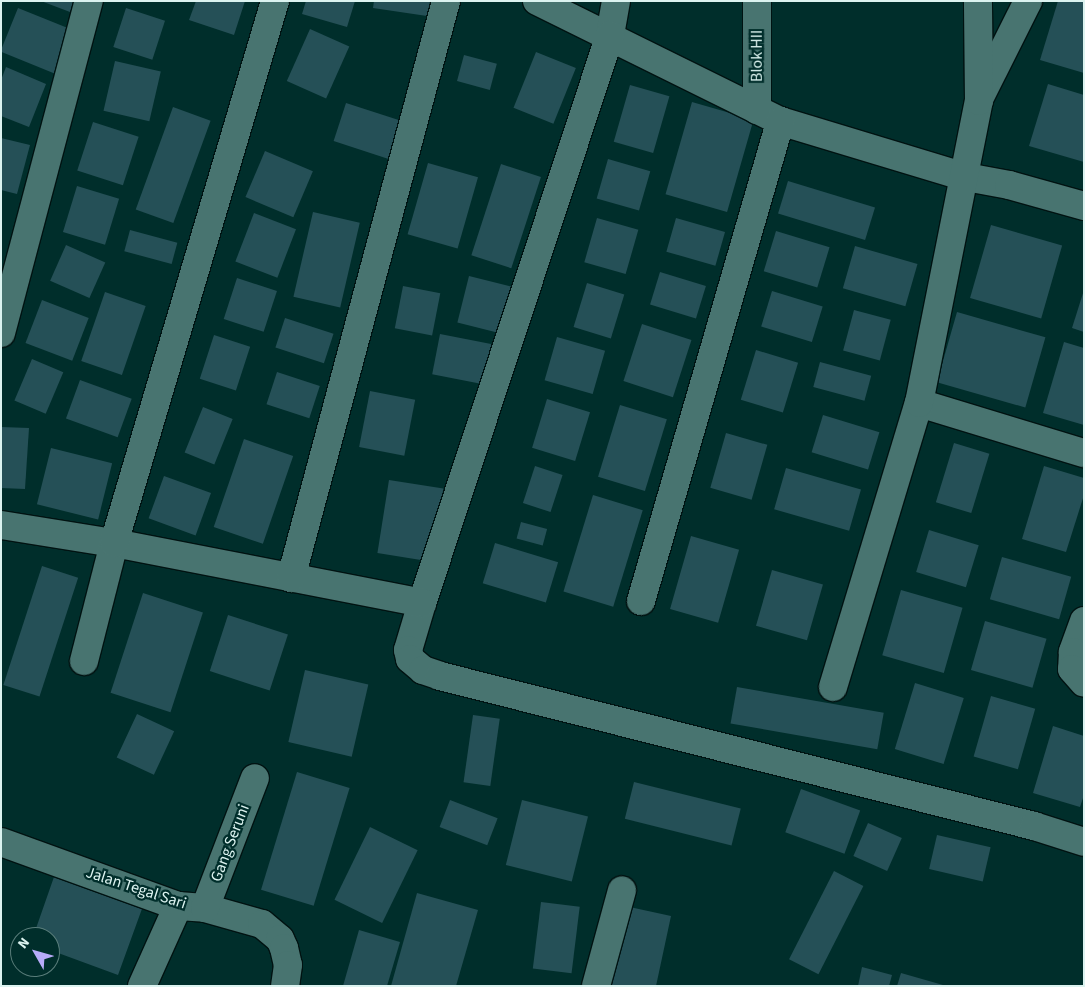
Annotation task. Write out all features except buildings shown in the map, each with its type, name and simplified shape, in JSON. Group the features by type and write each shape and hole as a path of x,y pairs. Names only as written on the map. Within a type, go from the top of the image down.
{"street":[{"path":"1,333 90,1"},
{"path":"84,661 114,543 275,1"},
{"path":"291,578 446,1"},
{"path":"537,1 610,35 660,64 768,116 966,177 1009,185 1084,206"},
{"path":"616,1 610,35 422,603 408,650 410,659 423,670 1034,826 1084,842"},
{"name":"Blok HII","path":"641,601 768,116 757,1"},
{"path":"833,687 918,403 966,177 978,100 978,1"},
{"path":"978,100 1028,1"},
{"path":"918,403 1084,453"},
{"path":"1,525 114,543 422,603"},
{"path":"1084,621 1073,652 1072,669 1084,683"},
{"name":"Gang Seruni","path":"205,908 255,778"},
{"name":"Jalan Tegal Sari","path":"1,842 178,906 205,908 262,924 280,939 288,965 284,986"},
{"path":"596,986 622,890"},
{"path":"142,986 178,906"}]}
